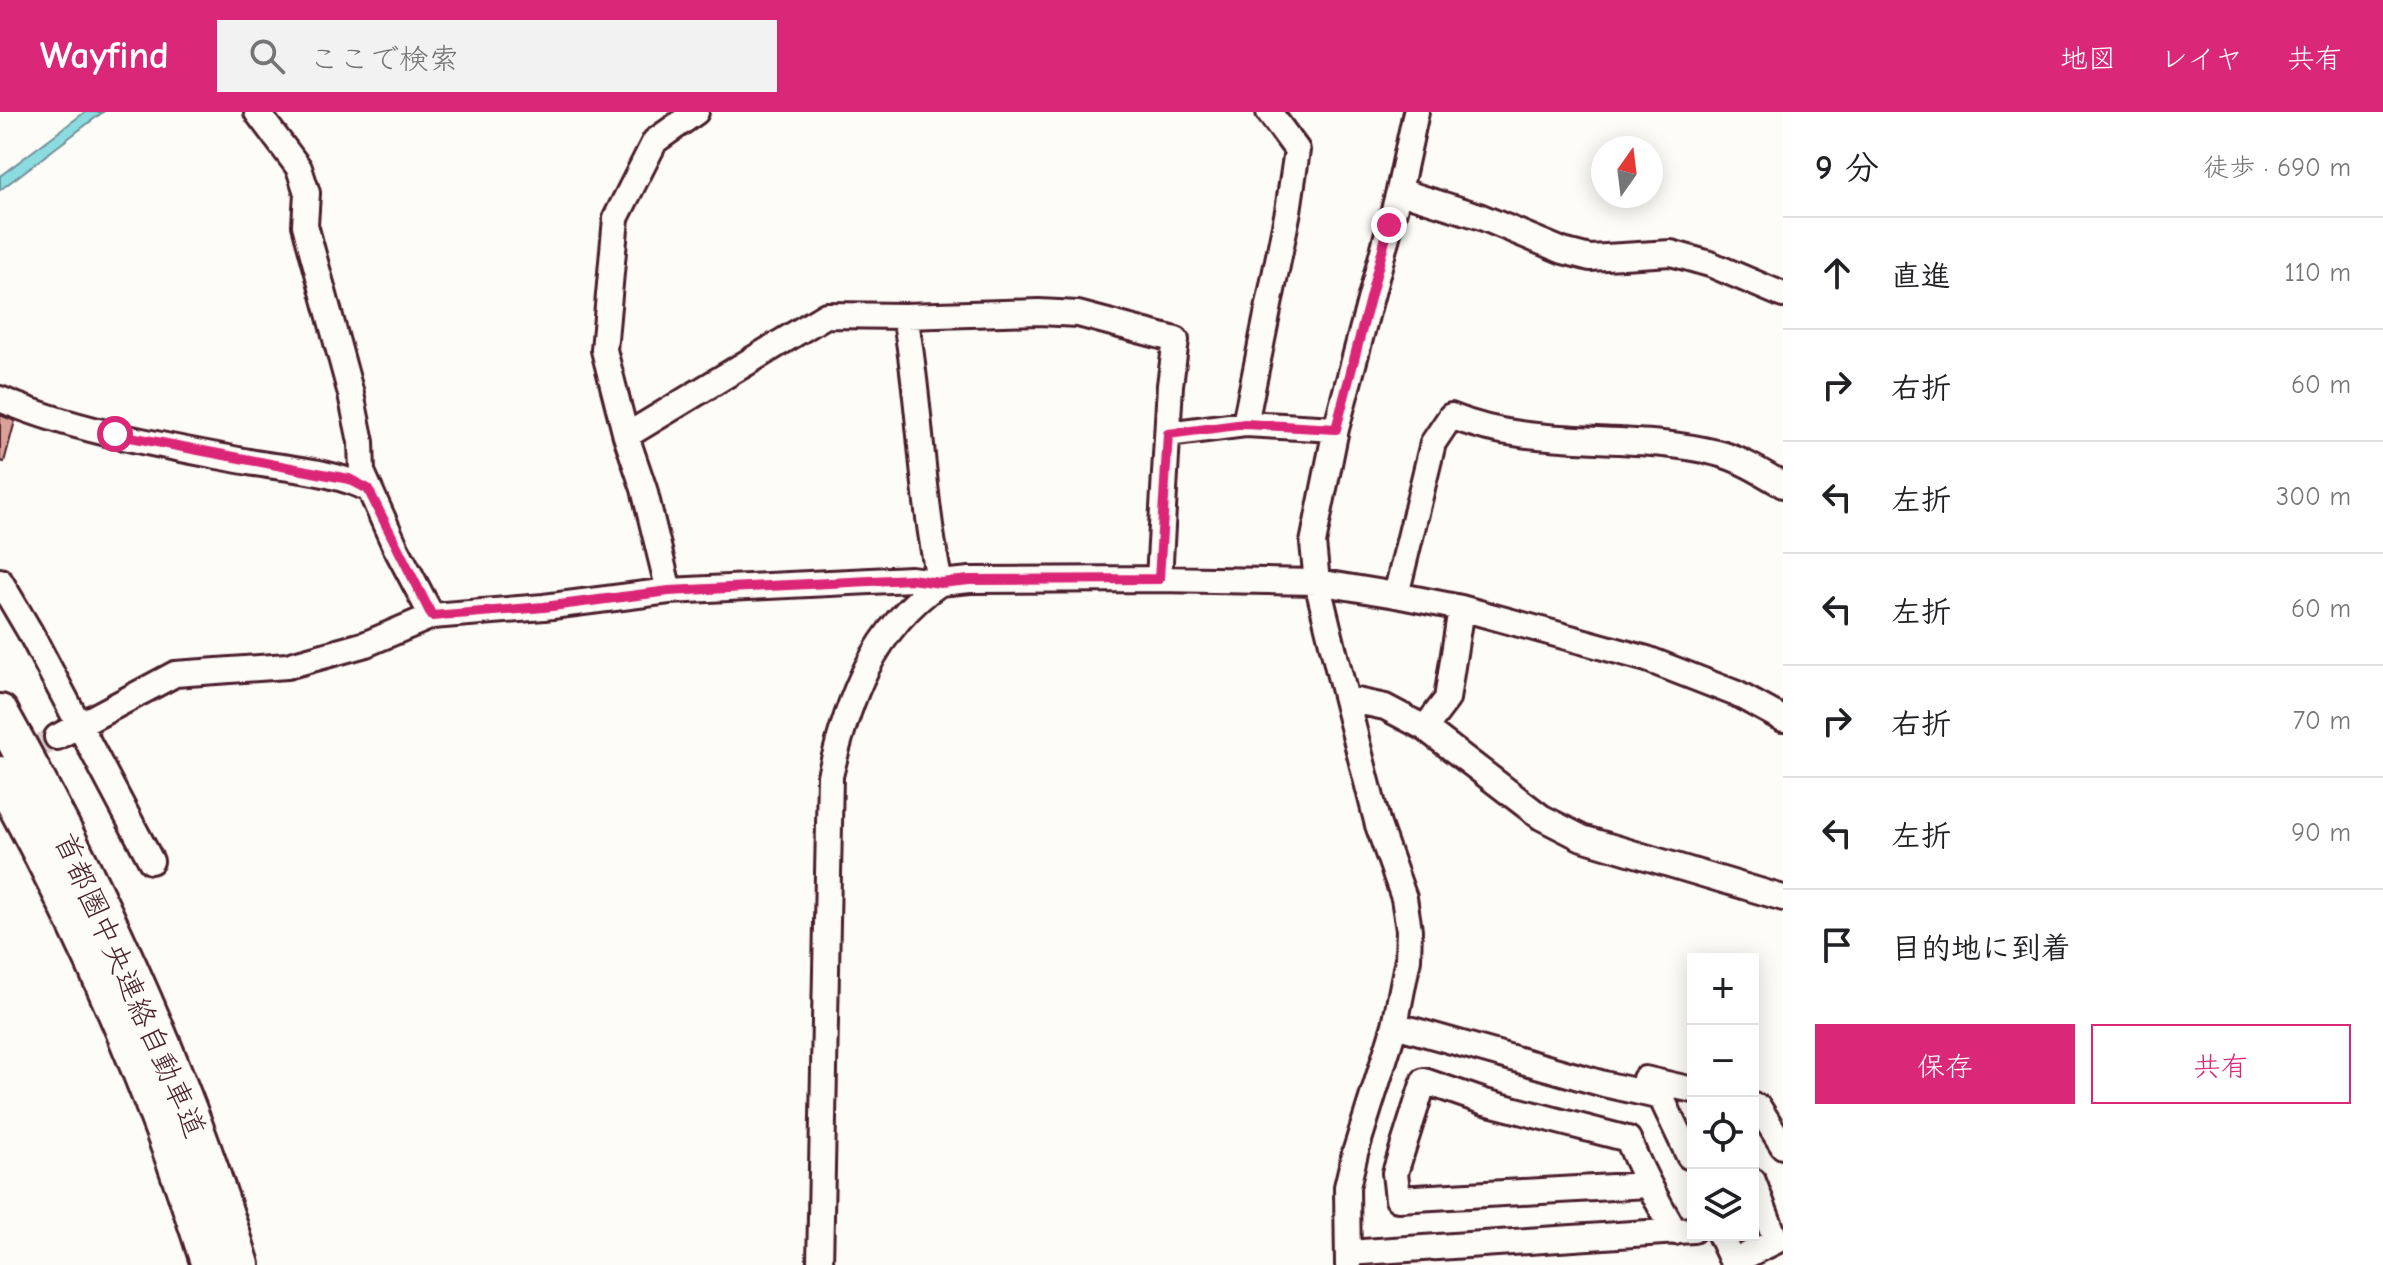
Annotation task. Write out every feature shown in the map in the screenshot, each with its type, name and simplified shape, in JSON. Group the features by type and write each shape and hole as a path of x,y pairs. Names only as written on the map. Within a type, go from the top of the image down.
{"highway":[{"name":"首都圏中央連絡自動車道","path":"0,713 31,769 142,998 193,1120 241,1265"},
{"name":"首都圏中央連絡自動車道","path":"0,775 58,887 115,1011 164,1131 210,1265"}],"street":[{"path":"257,112 299,168 307,193 305,225 351,394 361,442 362,472 432,616"},
{"path":"669,591 644,489 626,436 604,350 616,218 655,141 696,112"},
{"path":"1245,424 1288,211 1297,150 1269,112"},
{"path":"1416,112 1399,191 1336,429 1313,543 1317,582 1378,825 1404,898 1409,930 1408,959 1395,1025 1347,1187 1348,1259 1684,1231"},
{"path":"1399,191 1479,216 1563,251 1590,258 1671,253 1710,264 1783,295"},
{"path":"626,436 826,315 1078,314 1176,340 1170,385 1159,579"},
{"path":"905,316 923,476 940,583"},
{"path":"0,399 28,411 115,434 349,479 368,489"},
{"path":"1396,595 1433,443 1451,416 1475,426 1524,433 1719,453 1783,485"},
{"path":"1168,434 1245,424 1336,429"},
{"path":"57,737 175,674 287,666 366,644 432,616 544,607 669,591 911,579 940,583 970,580 1159,579 1317,582 1461,608 1647,659 1737,694 1783,719"},
{"path":"0,581 80,724 151,861"},
{"path":"820,1265 830,776 842,726 860,680 896,621 916,600 940,583"},
{"path":"1425,728 1447,699 1461,608"},
{"path":"1347,699 1385,707 1425,728 1541,817 1582,838 1783,898"},
{"path":"1395,1025 1661,1097 1687,1149"},
{"path":"1637,1091 1646,1078 1687,1088"},
{"path":"1648,1185 1398,1199 1395,1173 1424,1081 1485,1102 1628,1139 1648,1185 1684,1231"},
{"path":"1759,1108 1783,1146"},
{"path":"1723,1241 1733,1264 1776,1241 1759,1197"}],"water":[{"path":"85,112 103,112 0,190 0,176"}],"building":[{"path":"0,415 15,421 4,462 0,461"}],"tunnel":[{"path":"10,763 57,737"}],"route":[{"path":"115,434 349,479 368,489 432,616 544,607 669,591 911,579 940,583 970,580 1159,579 1168,434 1245,424 1336,429 1389,225"}]}
